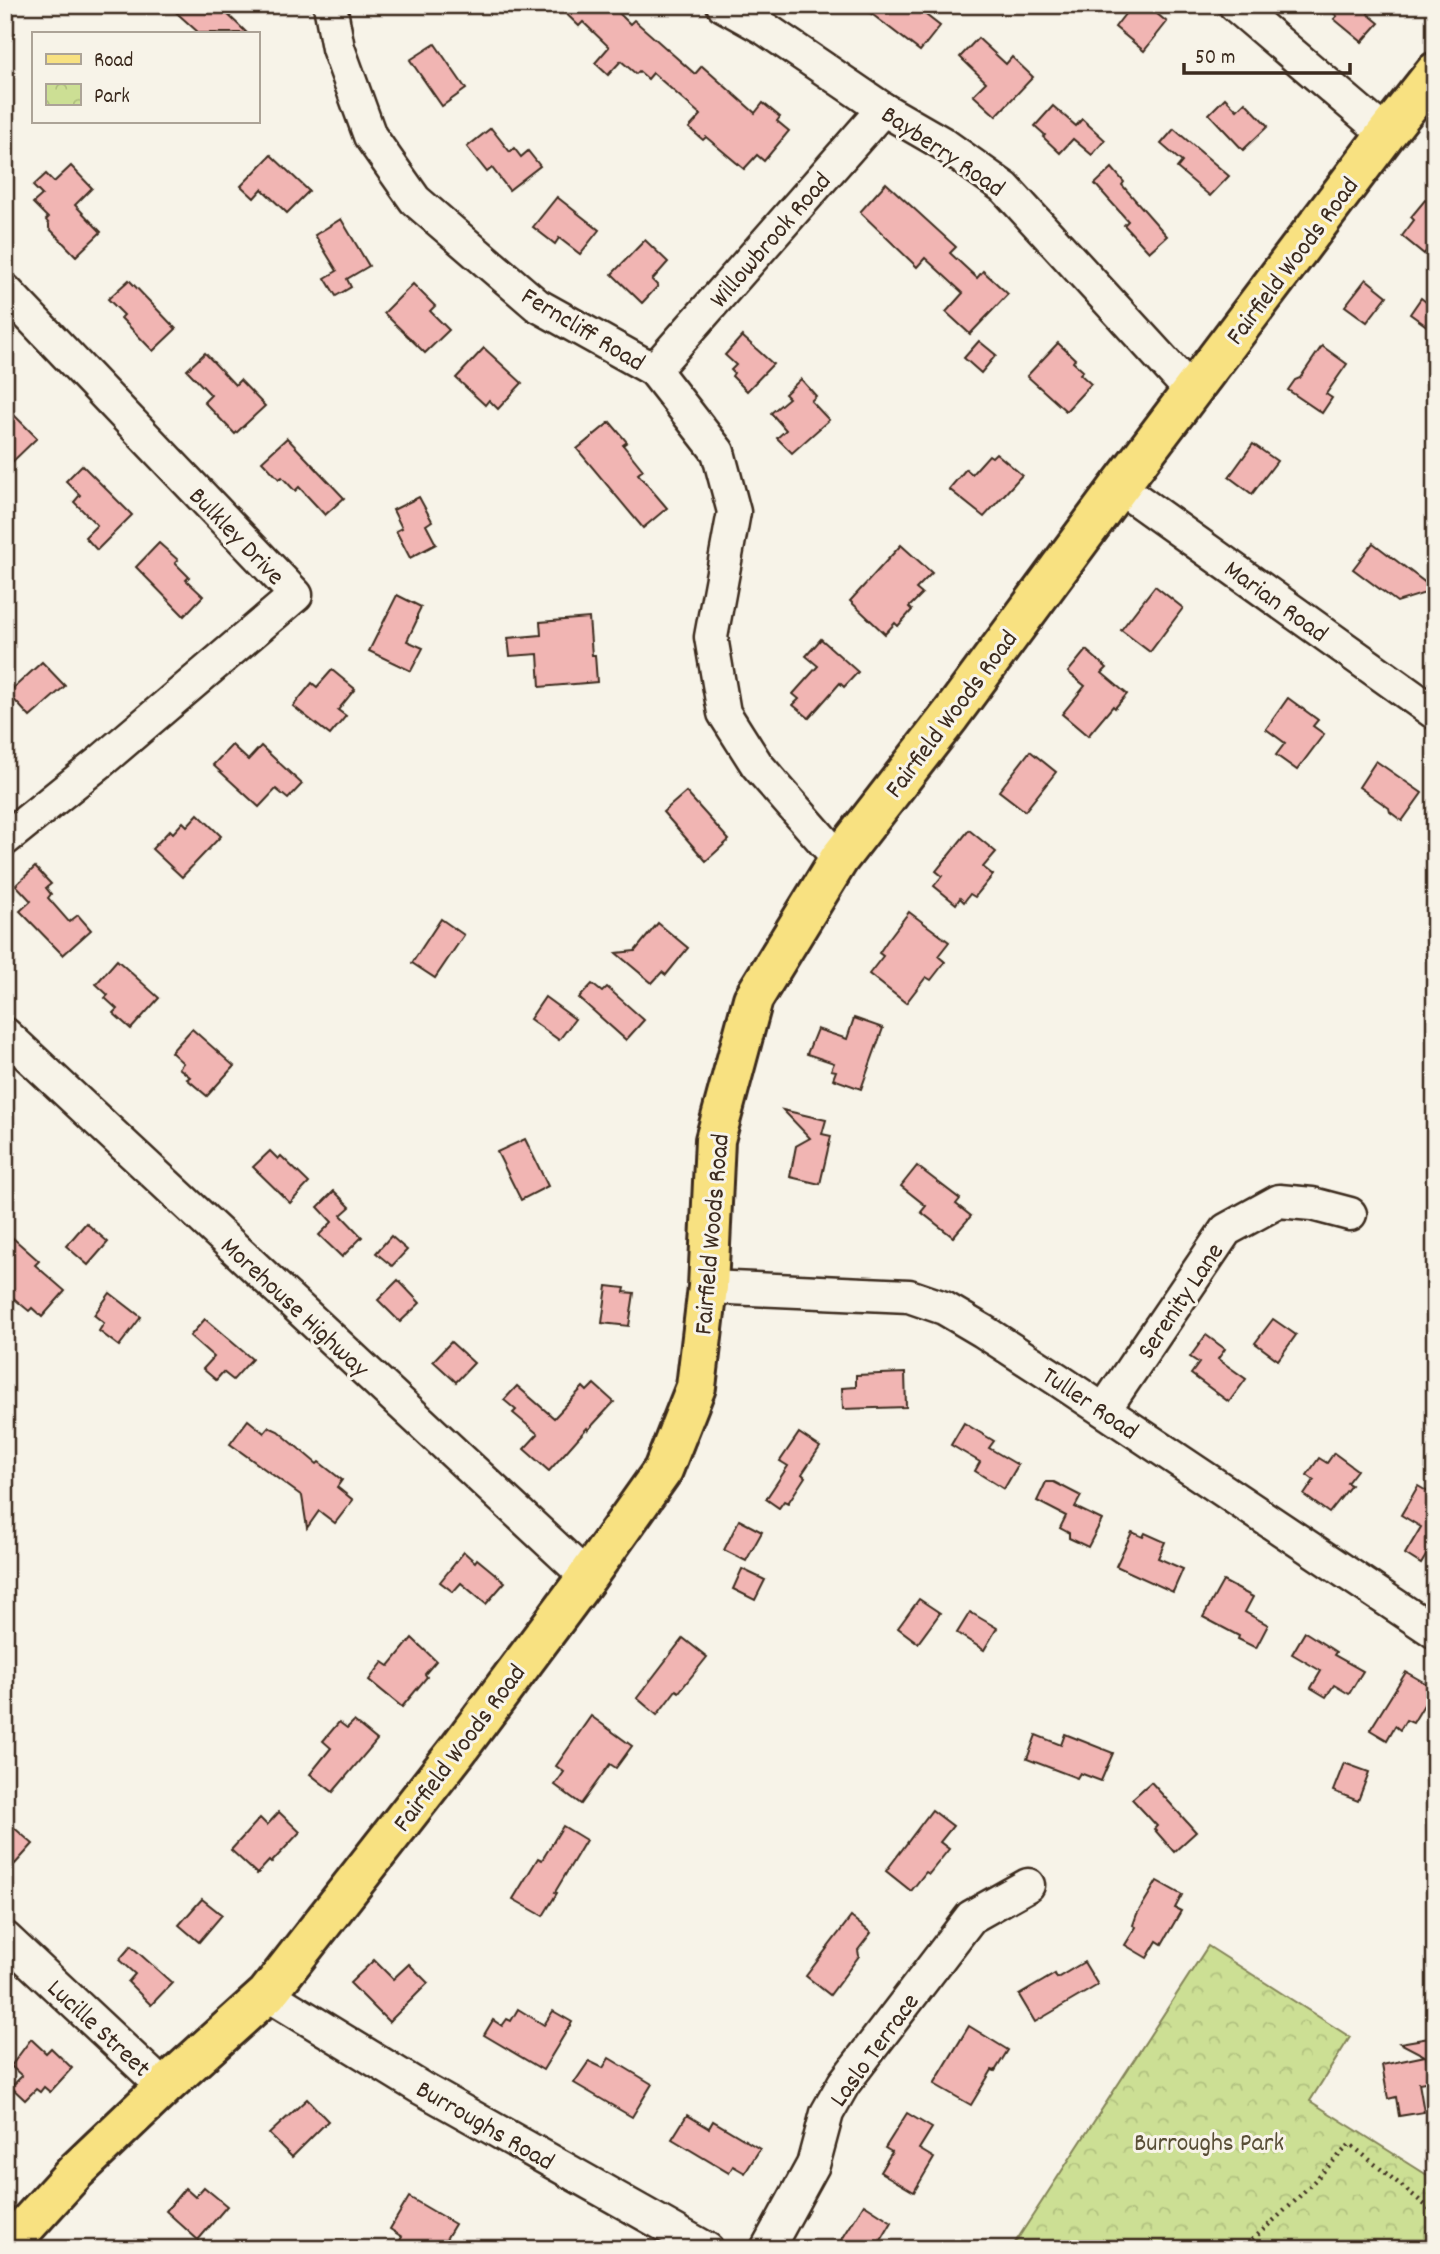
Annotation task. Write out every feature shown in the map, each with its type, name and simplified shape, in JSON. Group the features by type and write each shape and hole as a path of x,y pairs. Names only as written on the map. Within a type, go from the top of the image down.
{"main road":[{"name":"Fairfield Woods Road","path":"5,2249 76,2171 267,1994 457,1751 587,1577 663,1469 696,1387 708,1287 715,1140 753,999 839,859 950,716 1119,487 1435,72"}],"street":[{"name":"Ferncliff Road","path":"330,5 338,48 370,136 415,200 537,305 654,370 718,452 734,512 711,637 724,713 757,765 839,859"},
{"name":"Bayberry Road","path":"723,5 764,28 883,109 942,143 1005,188 1192,392"},
{"path":"1235,5 1386,134"},
{"name":"Willowbrook Road","path":"654,370 883,109"},
{"name":"Bulkley Drive","path":"5,290 296,595 99,763 5,839"},
{"name":"Marian Road","path":"1119,487 1435,713"},
{"name":"Morehouse Highway","path":"5,1034 587,1577"},
{"name":"Serenity Lane","path":"1104,1410 1226,1230 1279,1201 1312,1204 1350,1214"},
{"name":"Tuller Road","path":"708,1287 909,1296 944,1308 984,1331 1104,1410 1435,1632"},
{"name":"Laslo Terrace","path":"767,2249 813,2165 827,2113 844,2083 971,1917 1028,1885"},
{"name":"Lucille Street","path":"5,1938 164,2087"},
{"name":"Burroughs Road","path":"267,1994 421,2088 707,2249"}],"path":[{"path":"1242,2249 1294,2202 1350,2144 1435,2213"}],"green space":[{"name":"Burroughs Park","path":"1208,1946 1350,2037 1310,2101 1435,2180 1435,2249 1011,2249"}],"building":[{"path":"168,5 218,5 246,32 198,32"},
{"path":"557,5 611,5 630,24 634,20 695,74 702,66 755,113 763,103 780,117 777,121 789,131 764,161 757,155 744,169 706,137 703,140 689,128 701,115 653,73 648,79 639,71 636,74 621,61 608,75 595,63 609,47 583,22 579,26"},
{"path":"860,5 913,5 940,26 920,51"},
{"path":"1132,5 1146,5 1167,22 1144,51 1115,27"},
{"path":"1323,5 1369,5 1368,14 1379,23 1362,42 1334,19 1337,16"},
{"path":"978,38 1006,64 1012,57 1033,77 996,116 973,95 986,82 960,57"},
{"path":"435,44 466,89 442,106 410,60"},
{"path":"1225,98 1237,110 1245,102 1268,126 1243,150 1209,114"},
{"path":"1053,106 1076,126 1082,119 1105,140 1092,155 1073,139 1060,153 1043,137 1045,135 1035,126"},
{"path":"491,128 510,152 514,148 521,157 528,151 540,166 509,190 492,168 487,172 467,147"},
{"path":"1174,129 1229,176 1210,196 1177,168 1182,162 1161,144"},
{"path":"271,155 309,191 287,213 262,189 254,198 241,186"},
{"path":"71,166 92,188 75,205 101,232 76,256 49,228 46,220 48,218 33,203 42,195 33,186 46,174 54,182"},
{"path":"1112,168 1124,182 1122,185 1167,236 1149,252 1124,225 1128,221 1095,184"},
{"path":"886,183 956,247 950,253 977,278 983,271 1008,294 970,334 946,312 963,293 925,258 917,267 860,212"},
{"path":"557,197 599,230 580,254 559,238 555,244 533,227"},
{"path":"1425,200 1435,207 1435,241 1424,254 1402,236 1414,220 1411,217"},
{"path":"341,219 369,266 347,279 351,287 336,296 325,278 337,271 315,235"},
{"path":"645,240 668,262 652,280 658,286 642,303 612,274"},
{"path":"1366,279 1387,296 1367,322 1345,306"},
{"path":"129,280 176,329 153,351 121,318 124,315 108,299"},
{"path":"413,284 435,306 430,311 449,330 425,353 384,313"},
{"path":"1421,298 1435,309 1435,332 1410,314"},
{"path":"742,336 773,364 747,391 732,376 734,373 731,370 736,365 725,355"},
{"path":"979,341 996,355 981,373 964,358"},
{"path":"1058,343 1075,359 1073,362 1083,371 1080,374 1091,384 1066,411 1027,376"},
{"path":"1322,346 1347,364 1326,394 1332,398 1322,413 1288,390 1295,380 1300,378"},
{"path":"484,348 522,383 498,409 489,400 485,405 456,378"},
{"path":"205,353 235,385 240,380 265,406 235,434 204,402 211,395 187,370"},
{"path":"801,379 816,396 811,401 829,420 792,453 777,438 786,430 771,413 789,398 785,394"},
{"path":"5,406 37,438 5,469"},
{"path":"610,422 627,442 623,445 643,470 638,474 667,508 643,528 577,449"},
{"path":"287,438 344,498 325,515 299,487 295,491 262,461"},
{"path":"1253,444 1277,461 1252,494 1229,477"},
{"path":"996,453 1022,475 984,517 949,489 966,469 972,474 989,455 992,457"},
{"path":"82,465 132,515 97,550 85,537 97,525 74,502 80,495 66,481"},
{"path":"419,497 432,521 426,525 436,544 410,558 396,531 402,528 393,510"},
{"path":"159,543 178,560 175,563 189,577 186,580 203,596 184,616 136,567"},
{"path":"1373,543 1435,590 1397,602 1353,569"},
{"path":"901,545 932,573 916,589 922,594 909,607 912,610 898,626 895,623 885,634 850,601"},
{"path":"1155,586 1183,608 1150,652 1121,630"},
{"path":"397,595 421,607 407,641 423,648 411,671 369,651"},
{"path":"589,618 597,682 540,687 538,654 510,656 508,638 541,635 540,622"},
{"path":"821,639 858,672 844,687 840,683 809,718 793,705 799,699 793,694 818,666 806,656"},
{"path":"1086,650 1107,668 1102,673 1127,694 1088,736 1062,714 1085,686 1068,672"},
{"path":"42,662 65,686 30,717 8,693"},
{"path":"332,670 355,689 338,710 346,716 330,735 293,706 312,683 317,687"},
{"path":"1288,698 1318,720 1313,726 1324,734 1297,770 1276,755 1285,743 1266,729"},
{"path":"232,745 248,760 261,746 302,784 288,799 276,789 259,807 213,765"},
{"path":"1030,751 1056,772 1025,811 999,791"},
{"path":"1376,761 1422,793 1402,821 1390,812 1389,808 1359,787"},
{"path":"686,792 729,840 706,861 663,812"},
{"path":"198,814 221,836 182,877 152,849 170,830 173,833 183,822 187,826"},
{"path":"969,830 996,852 983,867 993,875 975,897 970,894 964,902 960,898 956,904 934,886 942,876 936,871"},
{"path":"35,867 51,884 46,888 51,894 48,898 69,922 78,915 91,930 63,955 20,911 31,901 16,885"},
{"path":"909,912 949,942 938,956 945,962 931,980 926,977 906,1003 869,974 883,956 879,953"},
{"path":"441,919 464,935 435,978 412,963"},
{"path":"658,923 688,948 666,975 662,972 652,983 616,953 635,951"},
{"path":"117,960 159,998 131,1029 113,1013 117,1009 105,998 108,995 96,984"},
{"path":"592,984 602,992 607,987 644,1020 626,1040 579,998"},
{"path":"545,997 575,1019 559,1040 530,1019"},
{"path":"854,1018 883,1028 861,1089 833,1079 836,1071 831,1070 834,1063 807,1054 817,1029 847,1039"},
{"path":"192,1029 234,1066 207,1096 187,1079 190,1077 179,1068 183,1063 171,1052"},
{"path":"783,1110 826,1120 822,1134 831,1136 820,1184 790,1177 796,1146 810,1138"},
{"path":"525,1139 548,1186 521,1200 497,1152"},
{"path":"270,1151 278,1159 281,1156 309,1183 290,1203 253,1167"},
{"path":"917,1166 960,1199 956,1204 971,1216 953,1237 921,1212 926,1206 901,1186"},
{"path":"334,1191 350,1207 341,1215 362,1237 342,1257 319,1235 332,1222 318,1207"},
{"path":"86,1223 108,1242 88,1265 66,1246"},
{"path":"5,1231 39,1261 35,1265 65,1291 42,1317 32,1308 29,1311 5,1291"},
{"path":"391,1236 407,1250 392,1266 376,1253"},
{"path":"398,1280 420,1303 400,1322 378,1300"},
{"path":"607,1286 625,1288 624,1292 634,1293 629,1326 602,1323"},
{"path":"110,1293 141,1317 119,1346 99,1331 104,1323 94,1315"},
{"path":"205,1319 252,1359 233,1380 223,1372 216,1380 203,1369 214,1357 190,1336"},
{"path":"1273,1319 1296,1335 1278,1360 1255,1343"},
{"path":"1206,1335 1225,1349 1218,1359 1246,1379 1229,1402 1191,1374 1199,1363 1190,1357"},
{"path":"451,1342 474,1363 456,1382 433,1361"},
{"path":"905,1373 906,1407 843,1409 842,1388 856,1387 856,1375"},
{"path":"594,1384 614,1402 549,1471 524,1449 538,1434 513,1413 516,1410 504,1400 517,1386 554,1418 583,1387 587,1391"},
{"path":"248,1420 264,1433 269,1427 278,1431 317,1464 319,1462 342,1480 337,1487 353,1500 335,1523 319,1511 307,1528 302,1496 230,1444"},
{"path":"964,1423 994,1441 989,1448 1018,1465 1004,1489 975,1471 980,1462 951,1445"},
{"path":"799,1433 820,1447 802,1474 805,1477 788,1503 784,1501 779,1508 766,1499 788,1466 780,1461"},
{"path":"1334,1453 1357,1470 1347,1483 1351,1485 1329,1513 1304,1495 1314,1480 1307,1475 1319,1458 1327,1463"},
{"path":"1046,1482 1054,1482 1081,1496 1075,1507 1102,1520 1088,1547 1069,1538 1069,1533 1060,1528 1066,1516 1037,1501"},
{"path":"1418,1486 1435,1496 1435,1558 1427,1554 1421,1564 1405,1554 1421,1527 1401,1515"},
{"path":"739,1520 762,1532 746,1561 724,1550"},
{"path":"1132,1532 1143,1537 1145,1533 1165,1542 1158,1558 1183,1569 1173,1592 1116,1566"},
{"path":"464,1552 505,1582 486,1604 461,1583 453,1592 440,1582"},
{"path":"742,1569 765,1580 755,1600 733,1589"},
{"path":"1223,1581 1253,1597 1245,1612 1268,1625 1256,1648 1203,1617"},
{"path":"919,1599 940,1613 918,1643 898,1628"},
{"path":"970,1612 997,1628 984,1650 957,1633"},
{"path":"1305,1632 1336,1652 1334,1655 1363,1671 1349,1694 1334,1685 1326,1697 1311,1688 1321,1671 1292,1654"},
{"path":"412,1638 436,1661 425,1674 427,1677 402,1707 369,1680 383,1662 389,1666"},
{"path":"683,1638 707,1657 657,1715 637,1698"},
{"path":"1406,1672 1434,1688 1413,1723 1406,1720 1400,1730 1395,1726 1387,1740 1370,1730"},
{"path":"591,1716 632,1746 616,1768 610,1764 581,1804 555,1785 564,1772 556,1766"},
{"path":"354,1721 377,1740 333,1792 310,1774 331,1748 323,1741 339,1722 347,1728"},
{"path":"1065,1734 1113,1753 1101,1781 1080,1773 1077,1778 1027,1759 1036,1735 1061,1745"},
{"path":"1344,1763 1369,1772 1358,1801 1333,1791"},
{"path":"1151,1782 1196,1832 1174,1852 1154,1829 1157,1826 1132,1799"},
{"path":"932,1810 953,1826 940,1842 949,1849 911,1891 886,1871"},
{"path":"279,1812 300,1832 257,1874 231,1850 260,1818 267,1825"},
{"path":"5,1820 33,1844 15,1864 5,1855"},
{"path":"563,1826 586,1840 543,1916 513,1899 538,1858 542,1860"},
{"path":"1157,1881 1182,1895 1175,1908 1181,1911 1162,1944 1157,1941 1147,1958 1125,1945 1136,1927 1133,1925 1137,1914"},
{"path":"202,1899 222,1915 199,1942 179,1925"},
{"path":"851,1917 871,1933 858,1950 859,1956 830,1995 806,1976"},
{"path":"131,1946 172,1983 151,2005 128,1982 135,1974 119,1960"},
{"path":"374,1960 393,1979 409,1964 428,1983 389,2022 350,1983"},
{"path":"1084,1962 1098,1985 1035,2022 1019,1995 1055,1974 1057,1978"},
{"path":"518,2009 544,2025 553,2011 572,2022 543,2070 484,2035 493,2020 502,2026 507,2019 511,2021"},
{"path":"969,2026 1008,2050 995,2071 992,2070 971,2105 934,2084"},
{"path":"1435,2037 1435,2062 1426,2057 1431,2081 1419,2083 1424,2112 1399,2116 1396,2097 1388,2099 1382,2065 1425,2056 1400,2043"},
{"path":"31,2039 46,2053 51,2048 72,2068 50,2092 44,2087 40,2092 36,2089 25,2100 11,2087 22,2076 11,2066"},
{"path":"609,2058 652,2084 632,2117 574,2083 589,2061 603,2068"},
{"path":"307,2099 328,2121 292,2157 269,2134"},
{"path":"907,2113 932,2128 919,2149 934,2158 914,2192 880,2172 892,2152 885,2148"},
{"path":"687,2115 709,2128 713,2121 760,2149 745,2173 733,2166 729,2173 672,2139"},
{"path":"204,2187 227,2206 198,2240 166,2211 185,2188 195,2197"},
{"path":"409,2197 455,2224 440,2249 395,2249 402,2237 390,2229"},
{"path":"864,2204 892,2222 876,2249 836,2249"}]}
